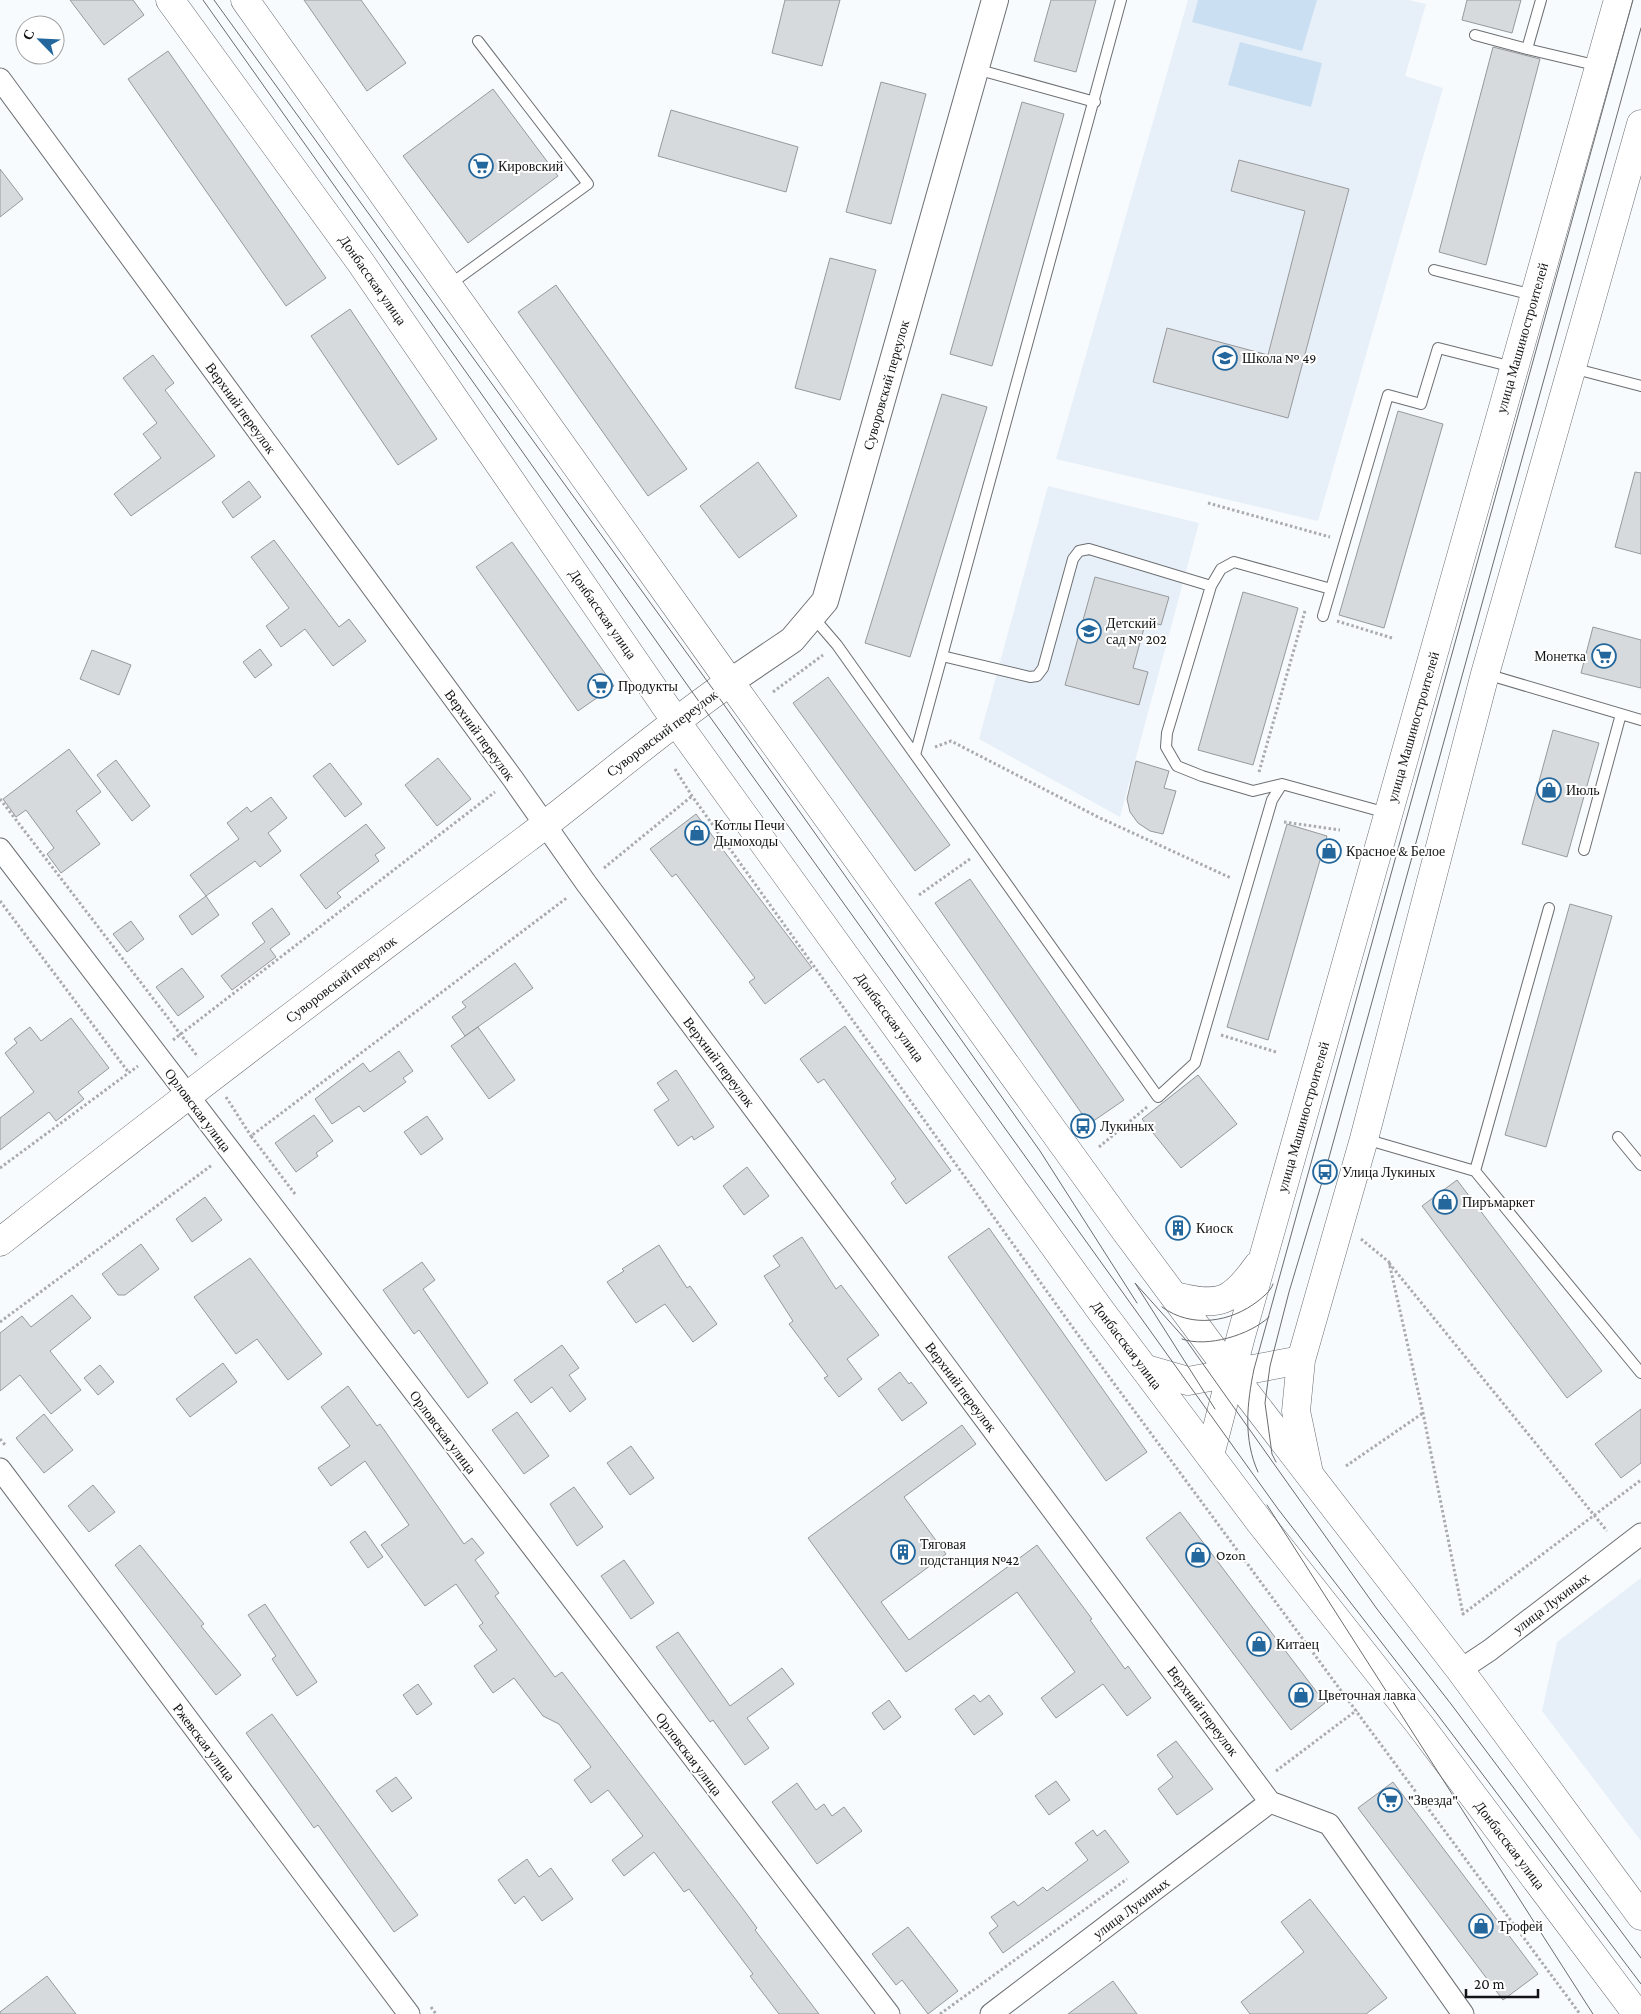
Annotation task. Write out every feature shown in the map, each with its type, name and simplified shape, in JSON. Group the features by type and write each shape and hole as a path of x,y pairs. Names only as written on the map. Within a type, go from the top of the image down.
{"main road":[{"name":"Донбасская улица","path":"170,0 361,263 675,720 1096,1303 1210,1455 1420,1725 1636,2014"},
{"path":"245,0 730,682 1231,1373 1460,1670 1641,1916"},
{"name":"улица Машиностроителей","path":"1210,1455 1231,1373 1618,0"},
{"path":"1309,1473 1296,1411 1301,1360 1364,1139 1485,674 1641,124"},
{"name":"Суворовский переулок","path":"0,1242 186,1095 545,825 675,720 730,682"},
{"path":"1175,1296 1201,1302 1220,1301 1242,1287 1264,1258"},
{"path":"1146,1369 1188,1382 1301,1360"}],"street":[{"name":"Суворовский переулок","path":"730,682 792,640 825,601 995,0"},
{"name":"Верхний переулок","path":"0,78 513,779 586,883 1270,1802"},
{"name":"Орловская улица","path":"0,849 889,2014"},
{"name":"Ржевская улица","path":"0,1469 409,2014"},
{"name":"улица Лукиных","path":"1460,1670 1490,1650 1641,1534"},
{"name":"улица Лукиных","path":"991,2014 1270,1802"},
{"path":"1270,1802 1329,1824 1463,2014"}],"lane":[{"path":"915,755 1095,102 1121,0"},
{"path":"1528,49 1541,0"},
{"path":"1475,35 1600,66"},
{"path":"448,286 588,184 478,41"},
{"path":"975,69 1095,102"},
{"path":"1434,270 1534,295"},
{"path":"1323,616 1388,395 1420,404 1438,348 1514,367"},
{"path":"1571,368 1641,386"},
{"path":"942,656 1030,677 1037,676 1043,668 1073,560 1079,551 1089,550 1211,586"},
{"path":"1331,589 1234,562 1221,569 1211,586 1167,732 1166,747 1177,766 1253,791 1282,784 1388,814"},
{"path":"812,616 836,645 1158,1096 1195,1063 1272,800 1282,784"},
{"path":"1485,674 1641,720"},
{"path":"1584,850 1621,714"},
{"path":"1474,1171 1549,908"},
{"path":"1618,1137 1641,1165"},
{"path":"1364,1139 1474,1171 1641,1373"}],"path":[{"path":"1208,503 1345,541"},
{"path":"1253,791 1304,611 1392,638"},
{"path":"915,755 950,741 1098,817 1235,880"},
{"path":"0,1168 155,1054 513,779"},
{"path":"0,1322 230,1152 586,883 692,796"},
{"path":"0,799 180,1035"},
{"path":"1266,820 1340,830"},
{"path":"920,895 982,850"},
{"path":"0,901 129,1073"},
{"path":"1206,1030 1276,1052"},
{"path":"1099,1148 1158,1096"},
{"path":"251,1136 299,1200"},
{"path":"1357,1235 1389,1262 1622,1549"},
{"path":"1389,1262 1423,1413 1463,1614 1641,1480"},
{"path":"1346,1466 1423,1413"}],"shaded area":[{"name":"Школа № 49","path":"1188,0 1409,0 1426,4 1405,76 1443,88 1318,521 1056,459"},
{"path":"1198,0 1317,0 1302,51 1192,22"},
{"path":"1240,42 1322,63 1311,107 1228,85"},
{"name":"Детский сад № 202","path":"1048,486 1199,523 1120,817 979,739"},
{"path":"1641,1578 1641,1841 1542,1711 1557,1642"}],"building":[{"path":"70,0 133,0 144,15 104,45"},
{"path":"304,0 361,0 406,63 367,91"},
{"path":"785,0 840,0 822,66 772,53"},
{"path":"1051,0 1096,0 1076,72 1034,61"},
{"path":"1467,0 1521,0 1512,33 1462,20"},
{"path":"1493,47 1540,59 1486,265 1439,252"},
{"path":"168,51 326,278 286,306 128,79"},
{"path":"881,82 926,94 891,224 846,212"},
{"name":"Кировский","path":"493,89 558,176 468,243 403,156"},
{"path":"1022,102 1064,114 992,366 950,354"},
{"path":"671,110 798,147 786,192 658,156"},
{"path":"1239,160 1349,189 1288,418 1153,382 1167,328 1268,355 1305,211 1231,191"},
{"path":"0,169 23,199 0,217"},
{"path":"830,258 876,270 840,400 795,388"},
{"path":"556,285 687,469 648,496 518,312"},
{"path":"350,309 437,439 398,465 311,336"},
{"path":"153,355 174,383 165,390 215,456 131,516 114,494 161,458 143,434 157,423 123,378"},
{"path":"942,394 987,407 910,657 865,643"},
{"path":"1398,411 1443,424 1384,628 1339,615"},
{"path":"758,462 797,516 739,558 700,506"},
{"path":"1635,472 1641,473 1641,554 1615,547"},
{"path":"249,481 261,497 233,518 222,502"},
{"path":"274,540 339,627 349,619 366,641 333,666 305,629 281,647 266,626 289,608 251,557"},
{"path":"512,542 614,686 578,711 476,567"},
{"path":"1095,577 1169,597 1161,625 1146,621 1133,668 1148,672 1139,705 1065,685"},
{"path":"1243,592 1298,608 1253,765 1198,750"},
{"path":"1593,627 1641,640 1641,688 1581,673"},
{"path":"260,649 272,665 255,678 243,662"},
{"path":"92,650 131,665 119,695 80,679"},
{"path":"828,677 950,845 915,871 793,703"},
{"path":"1553,730 1599,743 1567,857 1522,844"},
{"path":"69,749 101,792 76,811 100,844 61,873 47,854 54,848 26,810 16,817 3,799"},
{"path":"438,758 471,799 437,826 405,785"},
{"path":"116,760 150,806 132,821 97,775"},
{"path":"1136,761 1169,771 1164,788 1176,791 1163,834 1150,831 1138,823 1130,812 1127,799"},
{"path":"330,763 362,804 345,817 313,776"},
{"path":"271,797 287,818 268,833 281,851 260,867 255,861 206,896 190,875 239,839 227,823 247,807 251,812"},
{"path":"696,814 812,968 765,1004 749,982 755,978 676,874 672,877 650,849"},
{"path":"366,824 385,848 375,855 379,861 337,893 341,897 326,909 300,875"},
{"path":"1287,824 1327,836 1268,1040 1227,1027"},
{"path":"970,879 1124,1100 1089,1124 935,903"},
{"path":"206,896 219,915 192,935 179,916"},
{"path":"1570,904 1612,916 1546,1147 1505,1135"},
{"path":"272,908 290,934 270,949 276,957 232,990 221,976 265,942 252,923"},
{"path":"131,921 144,939 127,952 113,934"},
{"path":"515,963 533,988 465,1036 452,1017 466,1007 462,1002"},
{"path":"182,968 204,997 178,1016 156,987"},
{"path":"71,1018 109,1068 78,1092 84,1099 56,1121 49,1112 0,1150 0,1118 34,1092 5,1053 17,1043 14,1039 30,1027 41,1041"},
{"path":"845,1026 951,1171 906,1204 891,1183 896,1179 824,1079 818,1083 800,1059"},
{"path":"478,1027 515,1080 489,1099 451,1046"},
{"path":"399,1051 413,1071 403,1078 406,1082 364,1112 359,1106 332,1124 315,1099 363,1063 370,1072"},
{"path":"676,1070 714,1127 694,1140 692,1136 678,1146 654,1110 669,1100 657,1083"},
{"path":"1198,1075 1237,1124 1181,1168 1142,1119"},
{"path":"314,1115 333,1141 316,1153 318,1156 296,1172 275,1143"},
{"path":"427,1116 443,1139 421,1155 404,1132"},
{"path":"747,1167 769,1196 744,1215 723,1186"},
{"path":"1457,1180 1602,1371 1567,1398 1422,1206"},
{"path":"205,1197 222,1220 192,1242 176,1219"},
{"path":"989,1228 1147,1452 1106,1481 948,1257"},
{"path":"802,1237 836,1289 841,1285 879,1335 847,1359 862,1379 839,1397 824,1378 828,1376 789,1324 793,1321 764,1276 780,1266 773,1256"},
{"path":"141,1244 159,1269 125,1295 118,1295 102,1274"},
{"path":"659,1245 687,1288 690,1286 717,1324 693,1342 665,1304 636,1323 607,1282 624,1271 622,1269"},
{"path":"250,1258 322,1354 288,1380 257,1339 236,1354 194,1297"},
{"path":"422,1262 435,1280 423,1289 488,1383 468,1398 419,1330 414,1334 383,1290"},
{"path":"72,1295 91,1318 50,1351 81,1390 51,1414 20,1375 0,1391 0,1333 22,1316 31,1327"},
{"path":"562,1345 579,1368 569,1375 586,1399 570,1412 552,1387 531,1403 514,1380"},
{"path":"223,1363 237,1382 190,1417 176,1399"},
{"path":"100,1365 114,1382 98,1395 84,1378"},
{"path":"900,1372 909,1384 911,1382 927,1403 902,1421 878,1389"},
{"path":"348,1386 377,1426 380,1424 464,1544 472,1538 484,1553 475,1560 499,1593 495,1596 555,1677 562,1672 740,1905 757,1928 755,1930 819,2014 779,2014 750,1976 753,1974 689,1889 684,1892 654,1852 624,1876 612,1860 643,1836 608,1790 591,1803 574,1780 591,1767 559,1724 543,1716 514,1678 493,1693 474,1666 497,1650 479,1626 483,1623 456,1584 425,1606 381,1545 409,1525 365,1461 331,1486 318,1468 350,1446 321,1407"},
{"path":"1641,1409 1641,1463 1621,1478 1595,1444"},
{"path":"517,1412 549,1456 524,1474 492,1430"},
{"path":"44,1414 73,1450 44,1473 16,1438"},
{"path":"962,1425 976,1444 904,1497 946,1554 881,1602 909,1640 1037,1545 1092,1619 1090,1620 1125,1669 1128,1666 1151,1698 1127,1716 1103,1684 1056,1718 1041,1698 1075,1672 1017,1592 906,1672 808,1538"},
{"path":"631,1446 654,1478 630,1495 607,1463"},
{"path":"93,1485 115,1512 89,1532 68,1506"},
{"path":"574,1487 603,1527 577,1546 550,1504"},
{"path":"1180,1512 1325,1703 1291,1730 1146,1538"},
{"path":"365,1531 383,1557 368,1568 350,1542"},
{"path":"140,1545 204,1624 201,1626 241,1675 216,1695 115,1565"},
{"path":"624,1560 654,1603 631,1619 601,1576"},
{"path":"265,1604 317,1682 297,1696 272,1659 276,1656 248,1615"},
{"path":"678,1632 730,1706 782,1668 794,1684 747,1718 769,1748 745,1765 713,1720 710,1722 656,1647"},
{"path":"418,1684 432,1704 417,1715 403,1695"},
{"path":"974,1695 980,1702 989,1695 1003,1714 974,1735 955,1709"},
{"path":"889,1700 901,1717 884,1730 872,1713"},
{"path":"272,1714 418,1915 394,1932 318,1825 314,1828 246,1733"},
{"path":"1176,1741 1213,1789 1177,1815 1158,1789 1173,1777 1157,1755"},
{"path":"396,1777 412,1798 392,1812 376,1791"},
{"path":"1056,1781 1070,1800 1049,1815 1035,1796"},
{"path":"1393,1782 1538,1974 1503,2000 1358,1808"},
{"path":"797,1783 816,1810 824,1804 832,1816 844,1807 862,1831 817,1864 772,1802"},
{"path":"1093,1830 1097,1836 1105,1830 1129,1862 1003,1953 989,1933 998,1926 991,1917 1014,1901 1018,1906 1043,1887 1047,1891 1088,1860 1075,1843"},
{"path":"527,1859 539,1877 551,1868 573,1899 542,1921 524,1896 515,1904 498,1880"},
{"path":"1310,1899 1387,1998 1366,2014 1250,2014 1241,2002 1304,1952 1281,1922"},
{"path":"908,1927 958,1991 928,2014 902,1980 896,1985 872,1954"},
{"path":"47,1976 76,2014 0,2014 0,2012"},
{"path":"1113,1981 1137,2014 1068,2014"}],"tram line":[{"path":"203,0 700,703 1278,1509 1437,1714 1641,1984"},
{"path":"214,0 715,692 1040,1151 1137,1303"},
{"path":"1258,1472 1253,1459 1248,1434 1248,1408 1254,1369 1633,0"},
{"path":"1276,1462 1272,1454 1265,1403 1270,1366 1641,28"},
{"path":"1215,1409 1135,1283 1186,1340 1377,1609 1451,1704 1641,1958"},
{"path":"1162,1307 1186,1318 1198,1320 1224,1318 1236,1314 1258,1301 1269,1291 1273,1284"},
{"path":"1182,1339 1203,1342 1228,1338 1251,1329 1269,1317"},
{"path":"1267,1505 1593,2014"}],"place":[{"name":"Кировский","path":"481,166"},
{"name":"Школа № 49","path":"1225,358"},
{"name":"Детский сад № 202","path":"1089,631"},
{"name":"Монетка","path":"1604,656"},
{"name":"Продукты","path":"600,686"},
{"name":"Июль","path":"1549,790"},
{"name":"Котлы Печи Дымоходы","path":"697,833"},
{"name":"Красное & Белое","path":"1329,851"},
{"name":"Лукиных","path":"1083,1126"},
{"name":"Улица Лукиных","path":"1325,1172"},
{"name":"Пиръмаркет","path":"1445,1202"},
{"name":"Киоск","path":"1178,1228"},
{"name":"Тяговая подстанция №42","path":"903,1552"},
{"name":"Ozon","path":"1198,1555"},
{"name":"Китаец","path":"1259,1644"},
{"name":"Цветочная лавка","path":"1301,1695"},
{"name":"\"Звезда\"","path":"1390,1800"},
{"name":"Трофей","path":"1481,1926"}]}
